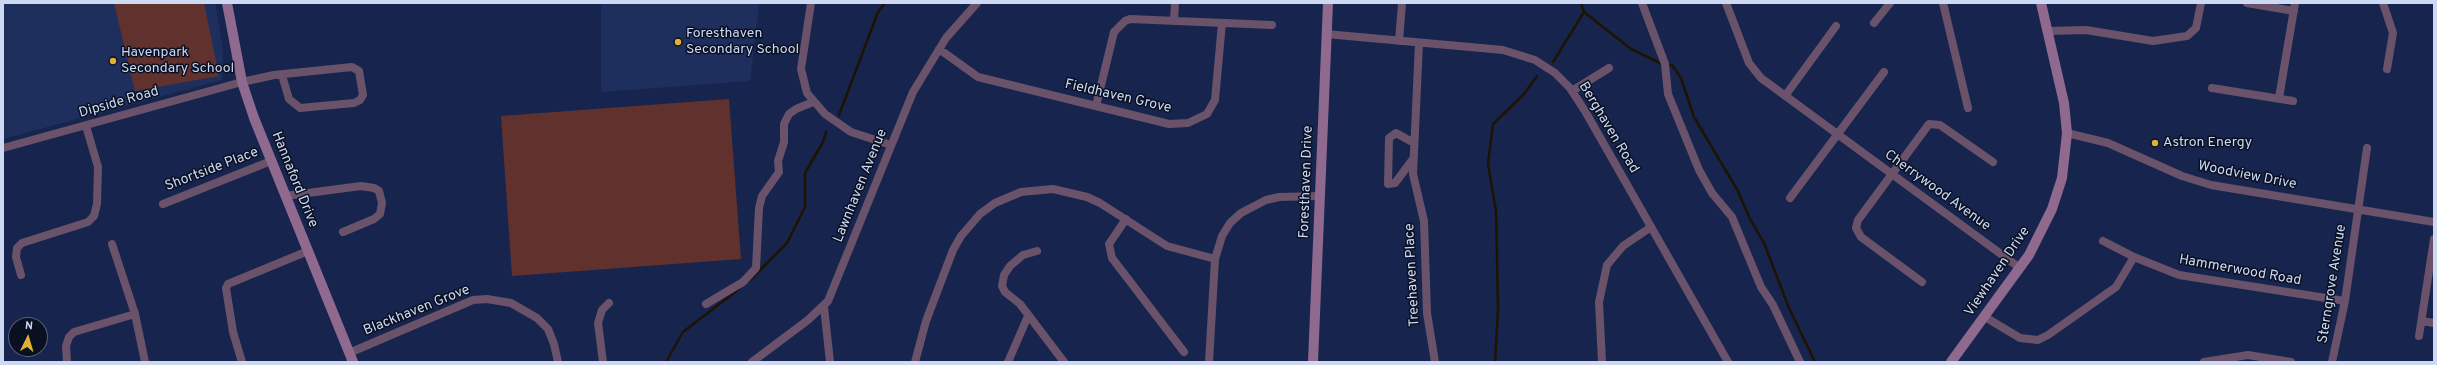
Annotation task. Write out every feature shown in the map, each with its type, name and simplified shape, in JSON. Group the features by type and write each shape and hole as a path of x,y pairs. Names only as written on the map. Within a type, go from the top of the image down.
{"street":[{"name":"Hannaford Drive","path":"227,3 242,82 271,161 351,357"},
{"path":"811,3 801,69 807,93 813,102 825,114 851,132 891,145"},
{"name":"Lawnhaven Avenue","path":"752,362 824,307 836,285 913,92 939,49 957,24 977,3"},
{"path":"1174,3 1174,21"},
{"name":"Foresthaven Drive","path":"1313,362 1328,3"},
{"path":"1399,40 1402,3"},
{"path":"1642,3 1665,64 1668,94 1699,170 1712,193 1732,217 1761,287 1774,305 1800,362"},
{"name":"Cherrywood Avenue","path":"1726,3 1749,63 1761,78 2020,268"},
{"path":"1874,23 1890,3"},
{"path":"1943,3 1968,108"},
{"name":"Viewhaven Drive","path":"1952,362 2020,268 2038,239 2052,209 2062,178 2067,132 2060,76 2041,3"},
{"path":"2048,32 2086,30 2153,41 2187,36 2196,28 2201,3"},
{"path":"2247,3 2295,7 2279,98"},
{"path":"2382,3 2393,33 2387,69"},
{"path":"1096,106 1114,32 1119,25 1130,19 1272,25"},
{"name":"Fieldhaven Grove","path":"939,49 978,77 1169,124 1188,123 1200,119 1207,114 1215,100 1222,23"},
{"path":"1785,96 1836,26"},
{"name":"Berghaven Road","path":"1326,34 1504,50 1522,54 1547,66 1564,80 1572,91 1728,362"},
{"name":"Treehaven Place","path":"1419,43 1413,174 1424,221 1427,313 1435,362"},
{"name":"Dipside Road","path":"3,148 242,82 282,75 352,67 359,71 363,96 360,100 354,103 300,108 289,99 282,75"},
{"path":"1572,91 1609,68"},
{"path":"1790,198 1884,72"},
{"path":"2212,88 2294,101"},
{"path":"706,304 743,282 756,268 759,208 762,196 779,172 778,161 784,142 784,124 789,114 796,109 813,102"},
{"path":"1922,282 1857,233 1858,220 1926,127 1932,123 1940,125 1993,162"},
{"path":"21,275 16,257 17,248 22,243 88,222 96,211 98,167 86,126"},
{"name":"Woodview Drive","path":"2067,132 2108,143 2182,176 2211,185 2434,222"},
{"path":"1413,159 1395,183 1388,184 1389,138 1396,133 1414,143"},
{"path":"2358,210 2367,148"},
{"name":"Shortside Place","path":"163,204 271,161"},
{"path":"285,196 361,186 374,188 379,191 382,202 380,214 374,219 343,232"},
{"path":"915,362 926,321 953,250 969,226 995,203 1021,192 1053,189 1087,197 1126,219 1167,246 1215,259"},
{"path":"1209,362 1215,259 1222,236 1230,223 1256,204 1279,197 1320,196"},
{"name":"Sterngrove Avenue","path":"2332,362 2345,301 2358,210"},
{"path":"1126,219 1109,244 1112,258 1184,352"},
{"path":"1602,362 1600,302 1601,288 1607,265 1623,246 1651,227"},
{"path":"2419,336 2434,240"},
{"name":"Hammerwood Road","path":"2103,241 2134,257 2166,270 2193,278 2345,301"},
{"path":"112,244 135,314 145,362"},
{"path":"242,362 233,332 226,288 228,284 308,251"},
{"path":"1037,251 1018,259 1004,275 1002,282 1005,292 1020,304 1064,362"},
{"path":"1985,318 2020,338 2038,340 2043,338 2056,332 2116,288 2134,257"},
{"name":"Blackhaven Grove","path":"351,357 473,300 487,299 511,303 537,318 548,330 554,344 558,362"},
{"path":"603,362 598,323 602,310 609,303"},
{"path":"824,307 830,362"},
{"path":"67,362 66,346 69,337 74,332 135,314"},
{"path":"1008,362 1028,316"},
{"path":"2422,321 2434,323"},
{"path":"2204,362 2248,355 2292,362"}],"shaded area":[{"name":"Havenpark Secondary School","path":"3,3 215,3 223,49 222,80 3,139"},
{"path":"114,3 204,3 219,76 135,91"},
{"name":"Foresthaven Secondary School","path":"601,3 759,3 750,81 601,92"},
{"path":"729,99 741,259 512,276 501,116"}],"waterway":[{"path":"839,115 878,12 885,3"},
{"path":"1553,62 1584,12 1581,3"},
{"path":"1584,12 1631,49 1662,64"},
{"path":"1667,65 1672,65 1681,78 1694,117 1738,191 1749,217 1764,243 1789,308 1815,362"},
{"path":"1495,362 1498,310 1496,211 1488,164 1493,124 1524,94 1537,76"},
{"path":"749,281 787,243 805,207 805,173 823,142 826,132"},
{"path":"666,362 683,332 739,289"}],"place":[{"name":"Foresthaven Secondary School","path":"678,42"},
{"name":"Havenpark Secondary School","path":"113,61"},
{"name":"Astron Energy","path":"2155,143"}]}
